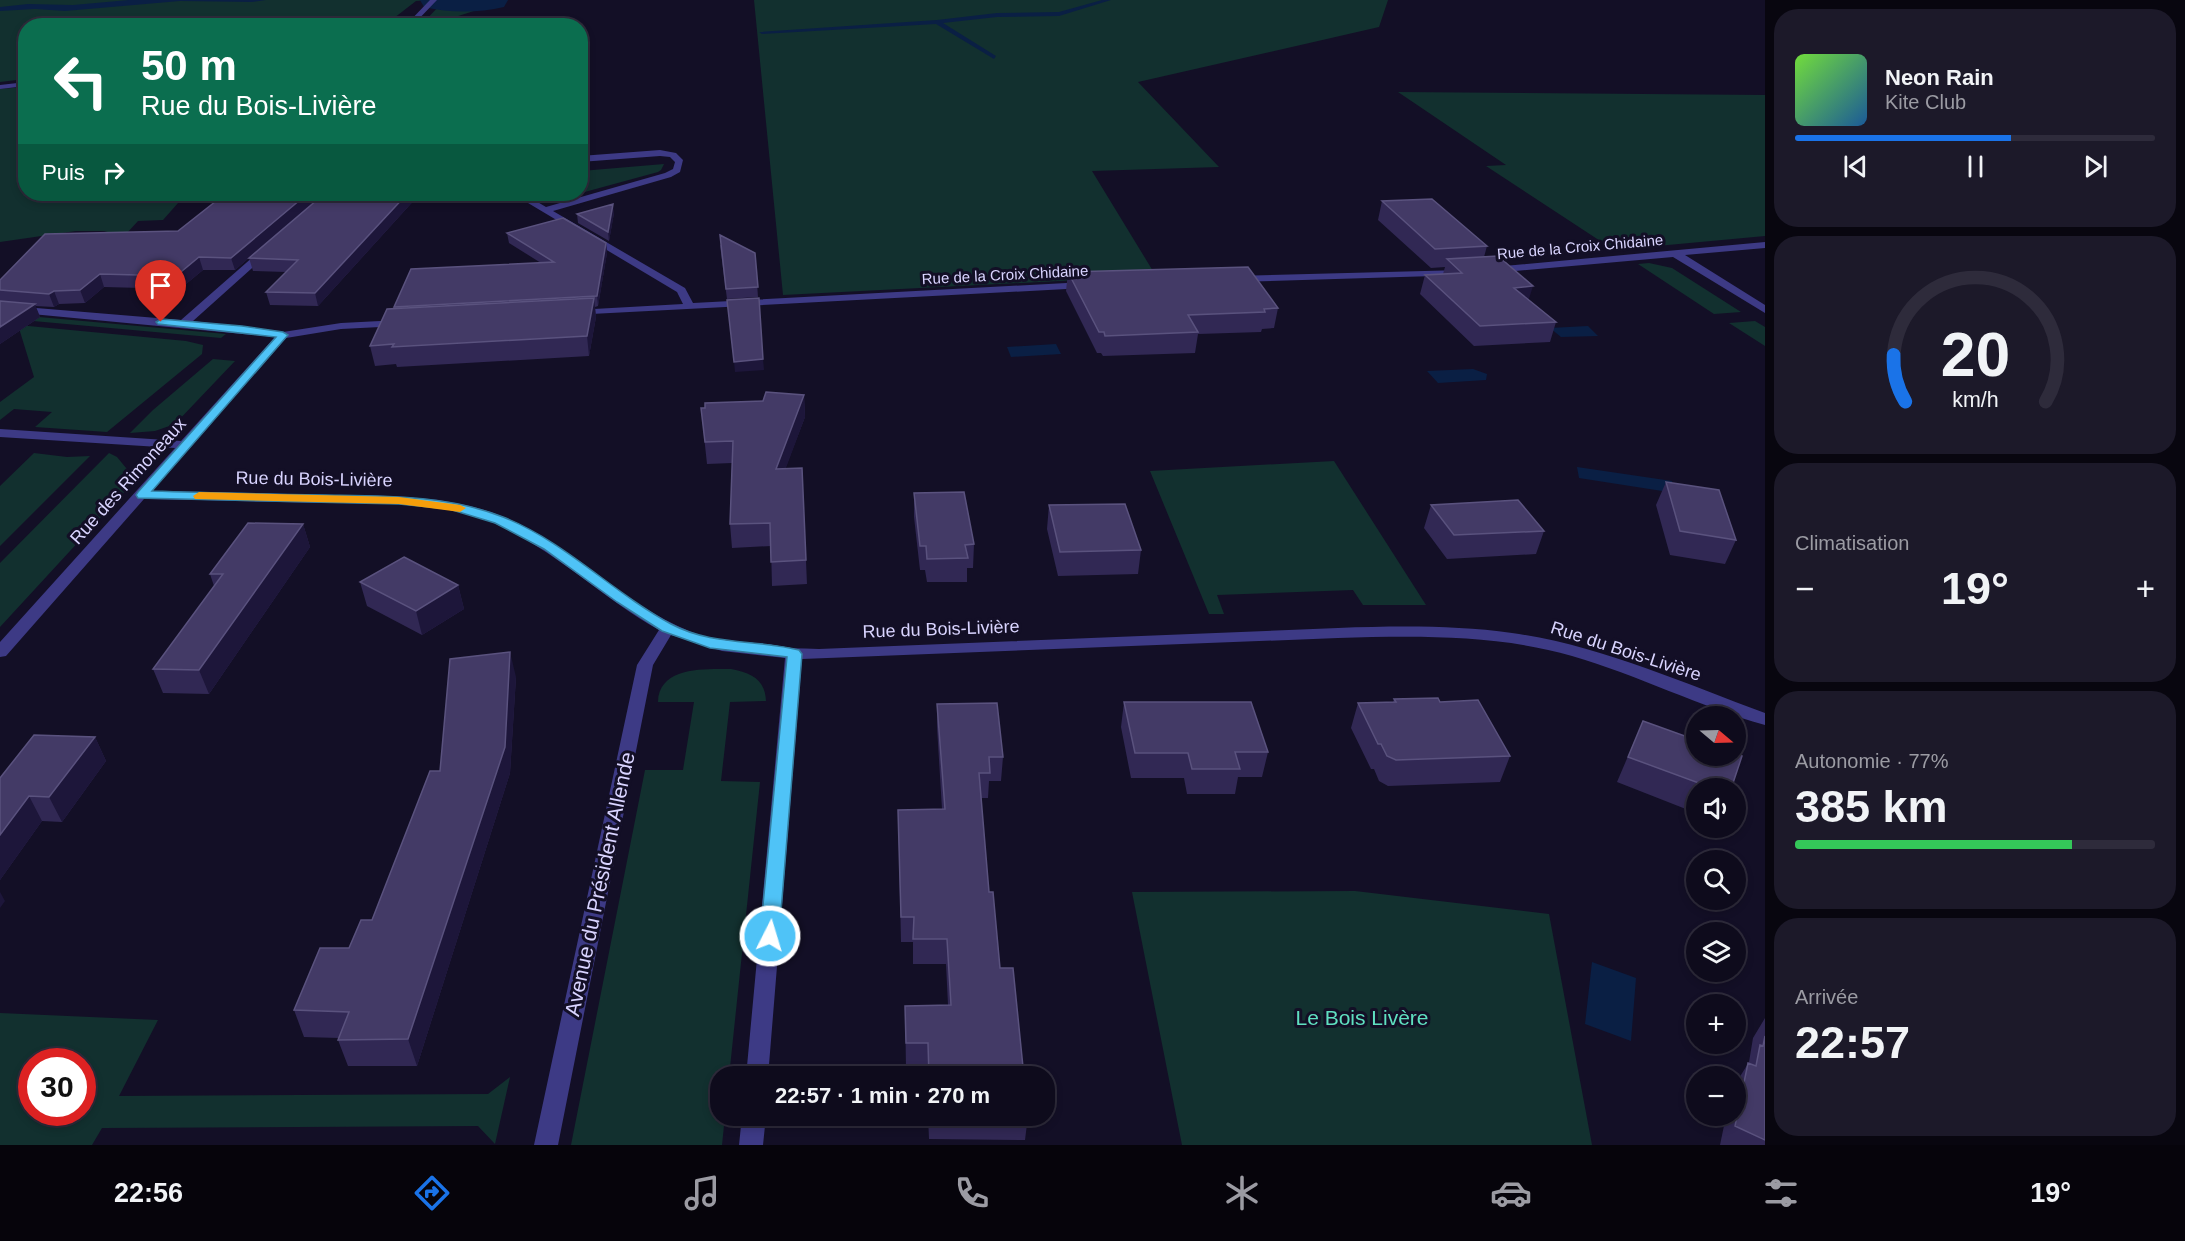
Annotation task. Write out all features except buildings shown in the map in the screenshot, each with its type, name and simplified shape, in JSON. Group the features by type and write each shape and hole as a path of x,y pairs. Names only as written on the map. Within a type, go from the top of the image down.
{"street":[{"path":"416,18 432,2"},
{"path":"0,87 18,85"},
{"path":"588,158 660,153 673,155 680,162 678,170 668,175 588,198"},
{"path":"530,201 681,290 690,307"},
{"path":"545,210 577,201"},
{"name":"Rue de la Croix Chidaine","path":"1218,280 1468,272 1765,245"},
{"path":"183,324 271,246"},
{"path":"1674,253 1765,310"},
{"name":"Rue de la Croix Chidaine","path":"562,314 1093,285"},
{"path":"0,308 283,335 341,327 411,323"},
{"name":"Rue des Rimoneaux","path":"0,652 283,335"},
{"path":"0,433 186,445"},
{"name":"Rue du Bois-Livière","path":"142,495 399,501 450,505 499,520 548,546 622,599 668,628 710,644 794,654 1265,636 1441,632 1480,634 1524,640 1590,656 1765,719"},
{"name":"Avenue du Président Allende","path":"546,1145 645,665 668,628"},
{"path":"758,1066 794,654"},
{"path":"751,1145 753,1126"}],"green space":[{"path":"0,0 431,0 416,1 394,18 18,18 18,80 0,82"},
{"path":"508,0 452,18 428,18 442,3"},
{"path":"754,0 1388,0 1379,27 1138,82 1219,167 1092,171 1156,276 783,295"},
{"path":"18,88 18,201 180,201 163,220 138,221 127,233 118,235 104,231 76,231 0,242 0,89"},
{"path":"1398,92 1765,95 1765,236 1614,250 1486,166 1506,165"},
{"path":"664,164 658,172 588,191 588,170"},
{"path":"1649,263 1672,268 1741,312 1714,314 1638,264"},
{"path":"39,317 226,334 221,338 33,321"},
{"path":"1755,321 1765,327 1765,346 1729,323"},
{"path":"18,325 186,341 203,345 202,354 107,432 35,427 52,412 14,409 0,420 0,402 34,377"},
{"path":"213,359 235,361 175,424 155,431 130,433 153,410"},
{"path":"34,453 67,457 90,456 0,546 0,486"},
{"path":"109,453 117,457 131,474 140,475 0,627 0,563"},
{"path":"1334,461 1426,605 1363,605 1353,590 1217,595 1224,614 1209,614 1150,471"},
{"path":"731,669 751,675 763,687 766,701 730,702 721,781 760,782 730,1066 710,1066 710,1126 724,1126 722,1145 571,1145 645,770 683,770 694,702 658,702 660,690 675,676 685,672"},
{"name":"Le Bois Livère","path":"1355,891 1549,914 1592,1145 1182,1145 1132,892"},
{"path":"0,1013 158,1020 119,1096 488,1094 510,1077 495,1144 478,1126 102,1128 92,1145 0,1145"}],"water":[{"path":"129,0 266,0 252,2 180,1 65,11 35,9 0,11 0,7 28,4 73,5"},
{"path":"1588,326 1598,336 1561,337 1550,328"},
{"path":"1056,344 1061,354 1011,357 1007,347"},
{"path":"1473,369 1487,374 1486,380 1438,383 1427,371"},
{"path":"1577,467 1672,481 1675,493 1579,478"},
{"path":"1592,962 1636,978 1631,1041 1585,1024"}],"waterway":[{"path":"436,0 458,2 492,0"},
{"path":"937,22 997,15 1059,14 1108,0"},
{"path":"762,32 937,22"},
{"path":"937,22 994,57"}],"slow traffic":[{"path":"199,496 399,501 450,505 460,508"}],"route":[{"path":"161,322 283,335 142,495 399,501 450,505 499,520 548,546 622,599 668,628 710,644 794,654 770,936"}]}
